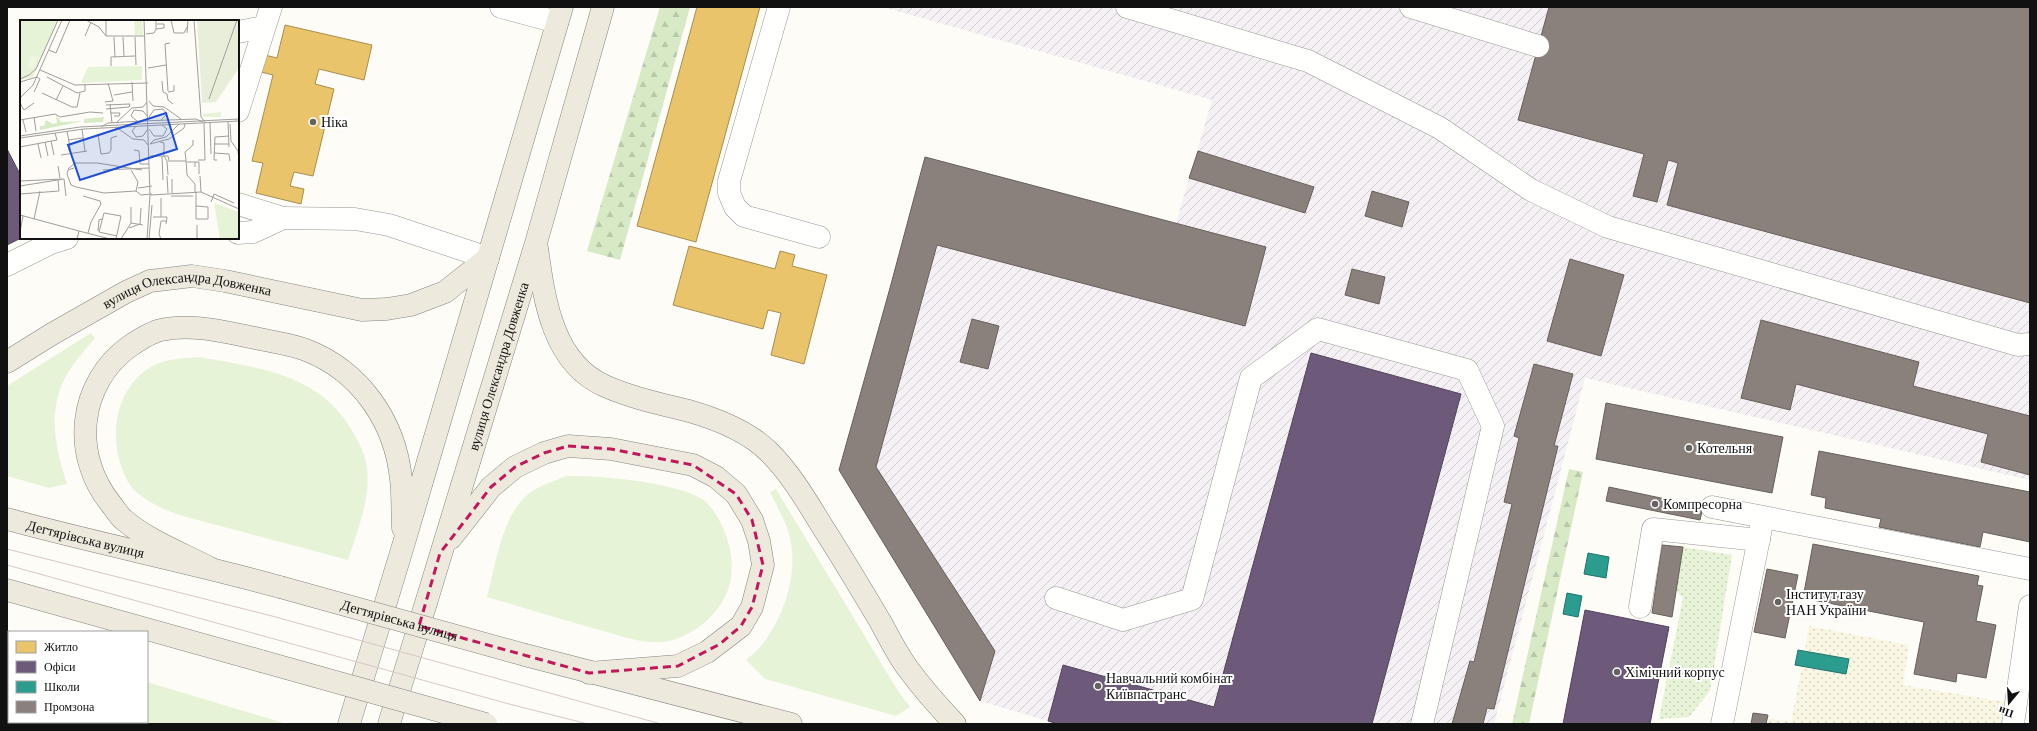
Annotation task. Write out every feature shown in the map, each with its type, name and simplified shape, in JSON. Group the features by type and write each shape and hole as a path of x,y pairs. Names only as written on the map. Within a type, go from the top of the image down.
{"main road":[{"name":"вулиця Олександра Довженка","path":"389,724 440,553 536,243 603,7"},
{"path":"349,724 404,546 560,14"},
{"path":"536,243 544,298 555,332 571,358 589,377 604,386 626,395 703,415 727,424 745,434 768,451 796,485 848,567 909,670 955,724"},
{"name":"вулиця Олександра Довженка","path":"7,362 52,334 126,292 150,281 192,276 225,281 362,310 387,309 411,305 445,292 488,258"},
{"path":"210,568 151,538 123,520 105,497 96,482 86,457 84,433 89,406 97,384 107,368 119,354 138,341 160,330 184,328 211,329 305,350 340,367 357,382 372,401 387,426 394,447 401,478 404,546"},
{"path":"440,553 468,514 491,487 515,467 544,453 568,446 611,449 693,465 716,478 736,494 752,520 759,541 763,565 752,607 740,626 707,652 678,666 589,672"},
{"name":"Дегтярівська вулиця","path":"7,519 65,535 210,568 525,655 791,724"},
{"path":"7,590 486,724"},
{"path":"148,642 196,644"}],"lane":[{"path":"501,7 560,14"},
{"path":"779,7 729,181 729,193 735,207 744,216 819,237"},
{"path":"1127,7 1308,62 1440,128 1531,190 1608,227 2018,345 2030,344"},
{"path":"1411,7 1538,46"},
{"path":"239,32 268,17"},
{"path":"239,108 268,17"},
{"path":"239,204 283,218 355,219 389,225 488,258"},
{"path":"239,233 253,232 283,218"},
{"path":"7,265 51,243 64,239"},
{"path":"1056,598 1123,620 1192,599 1251,378 1318,329 1467,370 1493,426 1422,724"},
{"path":"1712,507 2030,569"},
{"path":"1722,724 1763,518"},
{"path":"1640,607 1653,530 1759,540"},
{"path":"2013,724 2030,606"}],"highlighted area":[{"path":"568,446 611,449 693,465 736,494 752,520 763,565 752,607 741,626 720,644 678,666 589,673 419,626 440,553 491,487 515,467 544,453"}],"shaded area":[{"path":"883,7 2030,7 2030,480 1585,378 1494,724 1058,724 980,701 839,470 925,157 1176,223 1212,100"},
{"path":"1809,626 1909,645 1903,685 2006,702 2003,724 1768,724 1769,718 1791,722 1802,666 1846,673 1849,659 1805,651"}],"green space":[{"path":"660,7 690,7 620,260 587,251"},
{"path":"91,333 95,338 79,357 65,378 59,391 56,404 55,431 67,484 49,488 7,476 7,386"},
{"path":"199,357 244,365 286,376 305,385 323,397 339,412 353,432 364,454 368,480 362,515 348,560 179,515 150,502 132,488 126,479 121,466 116,440 118,414 128,390 136,379 146,370 158,363"},
{"path":"1569,469 1583,472 1529,724 1512,724"},
{"path":"566,476 616,478 656,484 690,493 702,499 709,505 719,520 728,542 732,570 726,595 710,617 695,630 686,635 668,641 654,642 635,640 616,635 487,597 504,532 515,509 532,491"},
{"path":"776,489 898,691 910,707 896,716 765,679 746,660 765,641 779,617 789,590 792,548 783,518 770,492"},
{"path":"1683,547 1732,555 1710,691 1689,717 1659,719 1683,598 1676,591"},
{"path":"148,682 287,724 23,724 148,723"}],"building: Житло":[{"path":"697,7 760,7 696,242 637,226"},
{"path":"285,25 372,45 364,80 319,69 315,84 334,89 313,176 294,172 290,186 304,189 301,204 256,193 263,163 252,161 273,75 257,71 261,54 277,58"},
{"path":"689,246 775,269 780,251 795,255 792,266 827,275 804,364 771,355 781,313 768,310 763,329 673,305"}],"building: Офіси":[{"path":"7,149 20,174 20,238 7,245"},
{"path":"1311,353 1461,394 1372,724 1058,724 1048,721 1063,665 1214,707"},
{"name":"Хімічний корпус","path":"1585,610 1669,627 1650,724 1563,724"}],"building: Школи":[{"path":"1588,553 1609,557 1606,578 1584,574"},
{"path":"1567,593 1582,596 1578,617 1563,614"},
{"path":"1798,650 1849,659 1846,674 1795,665"}],"building: Промзона":[{"path":"1549,7 2030,7 2030,303 1667,205 1678,163 1668,160 1657,202 1633,196 1644,154 1518,120"},
{"path":"1198,151 1314,187 1305,213 1189,178"},
{"path":"925,157 1266,247 1245,326 937,245 876,467 995,651 980,701 839,470"},
{"path":"1372,191 1409,202 1402,227 1365,216"},
{"path":"1570,259 1624,275 1601,356 1547,341"},
{"path":"1352,269 1385,277 1379,304 1345,295"},
{"path":"972,319 999,326 988,369 960,362"},
{"path":"1761,320 1919,362 1913,386 2030,416 2030,475 1981,462 1988,434 1796,384 1790,410 1741,398"},
{"path":"1534,364 1573,374 1554,446 1558,446 1494,709 1487,708 1483,724 1452,724 1470,661 1474,662 1512,504 1504,502 1519,438 1514,436"},
{"name":"Котельня","path":"1606,403 1783,437 1772,493 1596,459"},
{"path":"1819,451 2030,492 2030,542 1983,532 1980,547 1879,527 1881,519 1825,508 1826,498 1811,495"},
{"name":"Компресорна","path":"1609,487 1703,507 1700,520 1606,501"},
{"path":"1813,544 1979,576 1977,585 1983,586 1976,621 1996,625 1986,678 1957,673 1956,682 1914,674 1924,622 1803,598"},
{"path":"1662,545 1683,547 1672,617 1652,613"},
{"path":"1767,569 1798,575 1785,638 1754,632"},
{"path":"1753,713 1768,715 1766,724 1751,724"}],"tram line":[{"path":"7,549 272,616 661,724"},
{"path":"7,565 509,704 588,724"}],"place":[{"name":"Ніка","path":"313,122"},
{"name":"Котельня","path":"1689,448"},
{"name":"Компресорна","path":"1655,504"},
{"name":"Інститут газу НАН України","path":"1778,602"},
{"name":"Хімічний корпус","path":"1617,672"},
{"name":"Навчальний комбінат Київпастранс","path":"1098,686"}]}
